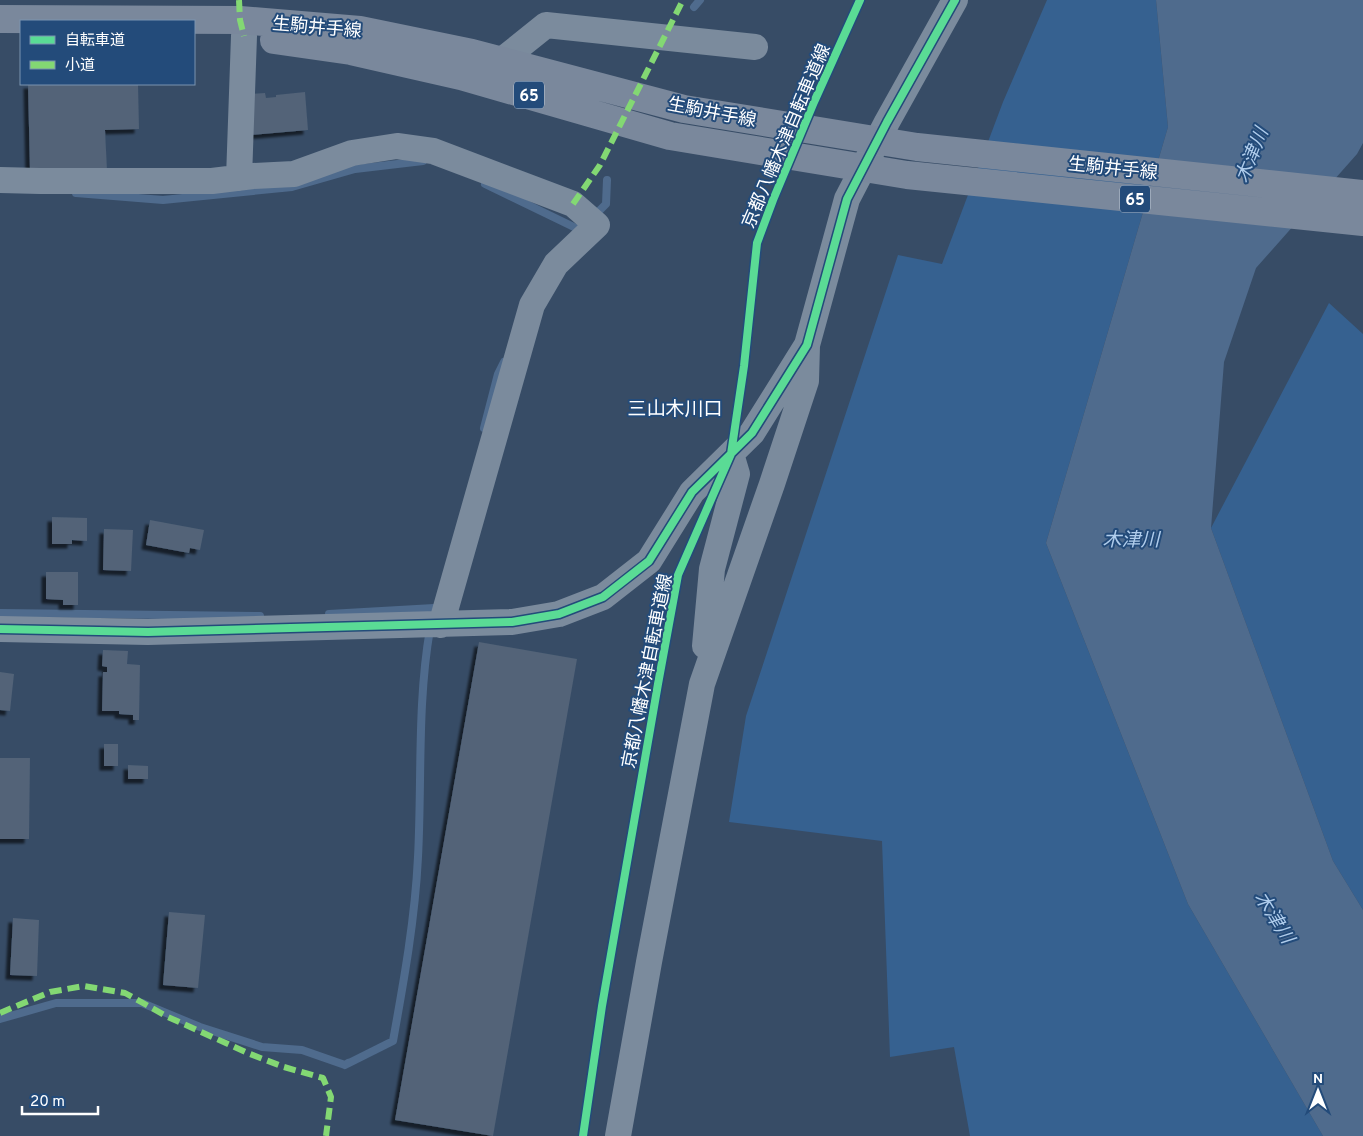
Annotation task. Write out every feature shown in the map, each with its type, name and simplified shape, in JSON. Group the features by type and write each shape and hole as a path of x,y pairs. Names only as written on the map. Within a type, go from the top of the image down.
{"main road":[{"name":"生駒井手線","path":"0,19 80,20"},
{"name":"生駒井手線","path":"195,21 240,20 360,30 472,53 684,108 876,141 917,147 1363,194"},
{"name":"生駒井手線","path":"195,28 350,51 461,76 670,136 862,168 907,175 1363,222"}],"street":[{"path":"702,684 806,381 807,345 846,199 876,141 955,0"},
{"path":"500,61 546,25 755,46"},
{"path":"240,178 244,36"},
{"path":"0,180 212,181 294,174 352,153 397,146 433,151 573,204 597,225 556,264 532,305 441,625"},
{"path":"0,629 148,632 441,625 512,622 559,614 603,597 649,561 692,492 752,433 807,345"},
{"path":"618,1136 702,684 712,569 737,474 731,454"}],"shaded area":[{"path":"1047,0 1156,0 1168,127 1046,543 1188,904 1323,1136 970,1136 954,1047 890,1057 882,841 729,822 746,716 898,255 942,264 1003,102"},
{"path":"1329,303 1363,334 1363,910 1333,861 1211,528"}],"water":[{"name":"木津川","path":"1156,0 1363,0 1363,143 1357,154 1256,268 1224,362 1211,528 1333,861 1363,910 1363,1136 1323,1136 1188,904 1046,543 1168,127"}],"building":[{"path":"28,85 138,85 139,129 105,130 107,170 30,171"},
{"path":"305,92 308,130 250,135 251,94 265,93 266,98"},
{"path":"52,517 87,518 87,541 72,540 72,544 52,544"},
{"path":"150,520 204,530 200,550 190,548 189,553 146,545"},
{"path":"104,529 133,530 131,571 103,570"},
{"path":"46,572 78,572 78,605 63,605 63,600 46,599"},
{"path":"479,642 577,659 493,1136 395,1120"},
{"path":"103,650 128,651 127,664 140,665 139,720 133,720 133,715 119,714 119,711 102,711 103,672 107,672 107,667 102,666"},
{"path":"0,672 14,674 10,711 0,710"},
{"path":"104,744 118,744 118,766 104,766"},
{"path":"0,758 30,758 29,839 0,839"},
{"path":"128,765 148,766 148,779 128,779"},
{"path":"169,912 205,915 198,988 163,985"},
{"path":"13,918 39,920 37,976 10,975"}],"waterway":[{"path":"694,7 700,0"},
{"path":"76,193 163,200 292,187 355,169 423,161"},
{"path":"594,216 606,204 607,180"},
{"path":"485,184 580,230"},
{"path":"484,428 498,374 504,362"},
{"path":"329,614 434,608"},
{"path":"0,613 260,616"},
{"path":"345,1065 393,1041 417,880 423,686 430,629"},
{"path":"0,1019 56,1003 142,1003 200,1027 262,1047 302,1050 345,1065 348,1063"}],"marked path":[{"path":"239,0 240,20 244,36"},
{"path":"573,204 600,165 683,0"},
{"path":"0,1013 50,992 84,986 125,993 168,1017 250,1054 284,1067 323,1078 331,1097 326,1136"}],"cycle path":[{"name":"京都八幡木津自転車道線","path":"583,1136 602,1006 678,575 731,454 744,366 757,243 814,102 860,0"},
{"path":"0,629 148,632 512,622 559,614 603,597 649,561 692,492 752,433 807,345 847,199 887,122 955,0"}],"district":[{"name":"三山木川口","path":"675,408"}]}
